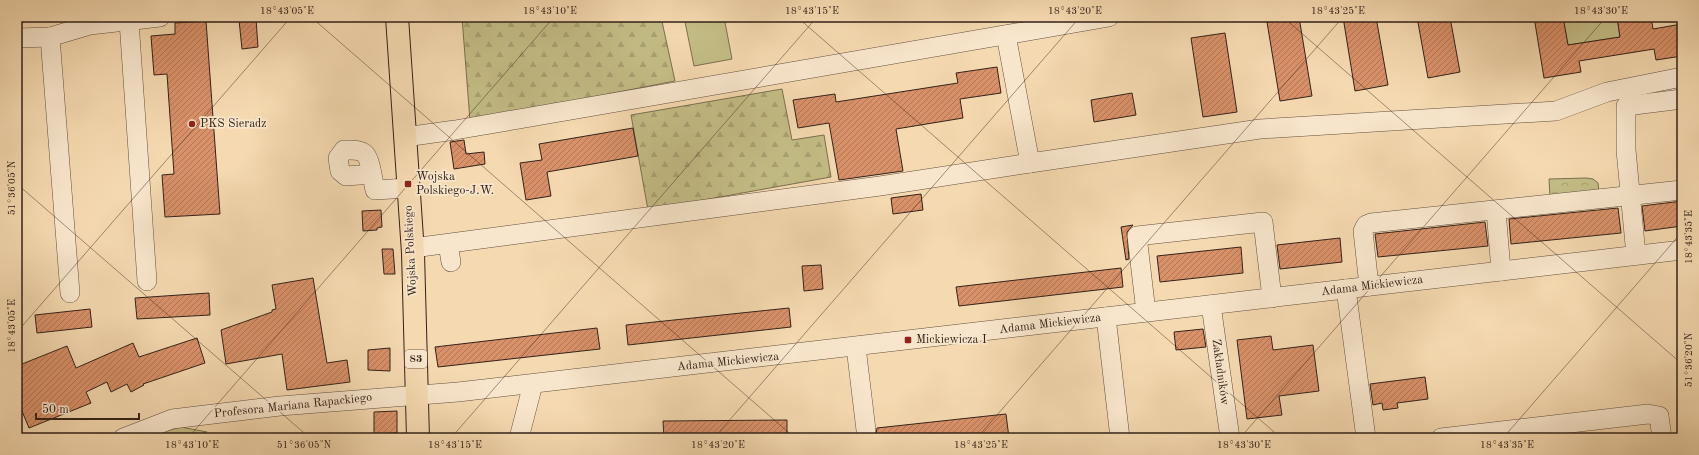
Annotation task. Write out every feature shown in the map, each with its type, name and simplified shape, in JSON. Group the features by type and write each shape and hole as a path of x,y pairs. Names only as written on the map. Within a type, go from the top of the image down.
{"main road":[{"name":"Wojska Polskiego","path":"397,17 413,248 418,438"}],"street":[{"path":"17,38 50,37 119,20 160,17"},
{"path":"405,137 449,131 1109,17"},
{"path":"119,20 147,281"},
{"path":"1006,35 1030,163"},
{"path":"50,37 70,293"},
{"path":"413,248 449,253 1260,129 1556,111 1607,92 1682,77"},
{"path":"1636,255 1626,150 1626,106 1682,99"},
{"path":"372,174 375,190 408,188"},
{"path":"1369,286 1363,231 1366,225 1371,223 1682,190"},
{"path":"1496,210 1501,271"},
{"path":"1146,312 1137,236 1263,222 1272,298"},
{"name":"Adama Mickiewicza","path":"418,395 533,384 856,347 1682,250"},
{"path":"1346,289 1366,438"},
{"name":"Zakładników","path":"1211,305 1230,438"},
{"path":"1106,317 1120,438"},
{"path":"856,347 866,430"},
{"path":"519,438 533,384"},
{"name":"Profesora Mariana Rapackiego","path":"123,438 172,419 280,406 418,395"},
{"path":"1441,438 1648,414 1659,416 1662,438"}],"green space":[{"path":"462,17 661,17 675,81 470,121"},
{"path":"684,17 724,17 732,59 694,66"},
{"path":"1563,17 1617,17 1620,37 1568,45"},
{"path":"782,89 792,140 824,135 831,177 648,210 631,115"},
{"path":"1549,179 1593,179 1598,183 1599,192 1550,197"},
{"path":"181,427 207,432 187,438 153,438 158,433"}],"building":[{"path":"1299,17 1312,96 1280,101 1267,22"},
{"path":"1343,17 1376,17 1388,85 1355,91"},
{"path":"1417,17 1450,17 1460,72 1428,78"},
{"path":"1534,17 1563,17 1568,45 1620,37 1617,17 1651,17 1653,29 1682,24 1682,56 1656,60 1654,49 1579,61 1581,72 1544,78"},
{"path":"256,19 258,47 242,49 239,20"},
{"name":"PKS Sieradz","path":"206,21 220,214 165,217 162,175 174,174 167,74 154,75 151,36 175,34 175,23"},
{"path":"1225,33 1237,112 1203,117 1191,38"},
{"path":"997,67 1001,93 960,99 963,118 896,129 903,171 839,180 829,123 798,128 793,100 835,94 836,102 958,83 956,73"},
{"path":"1132,93 1136,115 1094,122 1091,100"},
{"path":"633,128 638,156 547,172 551,196 526,200 520,163 542,160 539,144"},
{"path":"464,140 466,154 484,152 485,164 454,169 450,142"},
{"path":"921,194 923,210 893,214 891,198"},
{"path":"1682,201 1682,226 1645,231 1642,206"},
{"path":"1618,208 1621,233 1511,244 1509,219"},
{"path":"381,210 382,227 377,228 377,230 363,231 362,211"},
{"path":"1485,222 1488,246 1378,257 1375,234"},
{"path":"1133,225 1127,232 1129,259 1126,260 1121,227"},
{"path":"1340,238 1342,262 1280,269 1277,245"},
{"path":"1241,247 1243,273 1160,282 1157,256"},
{"path":"382,249 393,249 395,274 384,274"},
{"path":"821,265 823,289 804,291 802,266"},
{"path":"1121,268 1123,287 959,306 956,287"},
{"path":"313,278 327,363 347,360 350,382 287,390 282,354 226,364 221,330 272,312 272,310 276,309 272,285"},
{"path":"209,293 210,315 137,319 135,298"},
{"path":"789,308 791,327 628,345 626,325"},
{"path":"90,309 92,327 37,333 35,315"},
{"path":"597,328 600,349 438,367 435,347"},
{"path":"1203,329 1206,347 1176,350 1174,332"},
{"path":"1271,336 1273,350 1313,345 1319,391 1279,396 1282,415 1247,419 1237,340"},
{"path":"197,338 205,363 143,384 144,385 131,392 127,384 111,392 107,382 86,392 91,403 29,428 17,399 17,366 67,346 76,368 133,343 139,357"},
{"path":"390,348 390,371 368,370 368,350"},
{"path":"1425,377 1428,399 1397,403 1398,408 1383,410 1382,403 1373,405 1370,384"},
{"path":"397,411 397,433 374,434 374,412"},
{"path":"1006,414 1009,438 873,438 876,434 877,428"},
{"path":"787,420 787,438 664,438 663,421"}],"place":[{"name":"PKS Sieradz","path":"192,124"},
{"name":"Wojska Polskiego-J.W.","path":"408,184"},
{"name":"Mickiewicza I","path":"908,340"}]}
